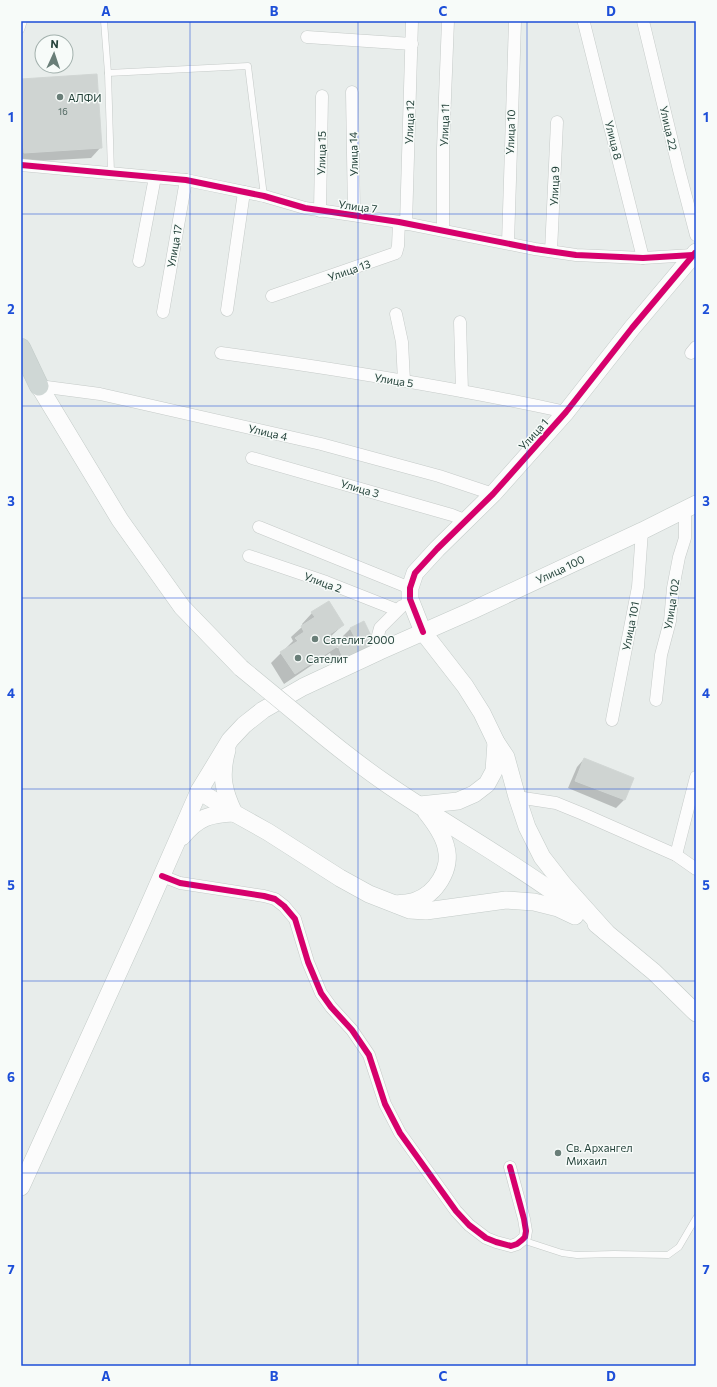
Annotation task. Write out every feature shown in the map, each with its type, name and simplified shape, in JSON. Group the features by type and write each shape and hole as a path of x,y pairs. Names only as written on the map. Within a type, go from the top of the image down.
{"main road":[{"name":"Улица 1","path":"410,593 415,573 493,494 566,412 632,328 695,253"},
{"path":"21,348 39,386"},
{"path":"21,358 120,520 182,607 241,668 346,755 556,893 654,972 696,1014"},
{"name":"Улица 100","path":"21,1187 199,791 230,740 244,725 263,710 303,687 642,531 690,507"},
{"path":"410,593 423,632 465,686 482,713 496,742 506,757 527,827 542,857 563,884 606,932"},
{"path":"230,740 223,764 223,781 226,796 234,813"},
{"path":"420,805 458,801 474,794 487,784 494,770 496,742"},
{"path":"199,791 268,832 340,878 369,894 410,910 426,911 506,900 534,902 558,908 606,932"},
{"path":"394,904 415,901 429,892 442,878 447,862 446,847 438,828 420,805"},
{"path":"176,843 190,826 204,818 216,814 234,813"}],"street":[{"name":"Улица 12","path":"402,223 408,141 412,21"},
{"name":"Улица 11","path":"443,230 443,148 448,21"},
{"name":"Улица 10","path":"508,243 514,21"},
{"name":"Улица 22","path":"643,21 696,235"},
{"name":"Улица 8","path":"584,23 643,258"},
{"path":"307,37 412,44"},
{"name":"Улица 14","path":"352,92 354,216"},
{"name":"Улица 15","path":"320,211 322,96"},
{"name":"Улица 9","path":"551,251 557,122"},
{"name":"Улица 7","path":"21,165 186,180 264,196 320,211 443,230 576,255 643,258 695,253"},
{"path":"139,261 155,177"},
{"name":"Улица 17","path":"163,312 186,180"},
{"path":"227,310 244,192"},
{"name":"Улица 13","path":"272,296 396,253 402,223"},
{"path":"396,314 402,342 404,381"},
{"path":"460,322 462,391"},
{"name":"Улица 5","path":"221,353 404,381 566,412"},
{"name":"Улица 4","path":"39,386 100,394 321,444 439,476 493,494"},
{"name":"Улица 3","path":"252,458 467,520"},
{"name":"Улица 102","path":"656,700 661,655 670,621 673,588 679,557 685,538 690,507"},
{"path":"259,526 410,593 380,628 377,639 380,651"},
{"name":"Улица 101","path":"612,720 638,587 642,531"},
{"name":"Улица 2","path":"249,556 326,582 397,610"},
{"path":"676,856 696,777"},
{"path":"517,797 556,803 676,856 696,869"},
{"path":"162,876 180,883 270,897 284,906 295,919 308,962 321,993 330,1007 352,1030 369,1055 385,1104 400,1133 456,1211 469,1225 486,1238 511,1246 522,1240 525,1237 526,1231 510,1167"}],"lane":[{"path":"21,30 24,21"},
{"path":"104,21 108,73 111,173"},
{"path":"108,73 248,66 264,196"},
{"path":"522,1240 562,1253 577,1255 668,1255 679,1247 696,1218"}],"building":[{"name":"АЛФИ","path":"97,74 102,148 24,153 21,115 21,79"},
{"name":"Сателит 2000","path":"329,601 344,625 330,634 338,646 295,674 280,652 298,641 295,638 304,632 301,626 315,617 311,612"},
{"path":"364,621 376,646 344,661 338,646 355,638 350,628"},
{"path":"584,758 634,778 625,800 575,781"}],"cycle path":[{"path":"21,165 186,180 264,196 305,208 399,222 535,249 576,255 643,258 693,255"},
{"path":"423,632 410,599 410,588 415,573 437,549 493,494 566,412 632,328 695,253"},
{"path":"162,876 180,883 264,896 275,899 284,906 295,919 308,962 321,993 331,1007 352,1030 369,1055 385,1104 400,1133 456,1211 469,1225 486,1238 511,1246 522,1240 525,1237 526,1231 510,1167"}],"place":[{"name":"АЛФИ","path":"60,97"},
{"name":"Сателит 2000","path":"315,639"},
{"name":"Сателит","path":"298,658"},
{"name":"Св. Архангел Михаил","path":"558,1153"}]}
